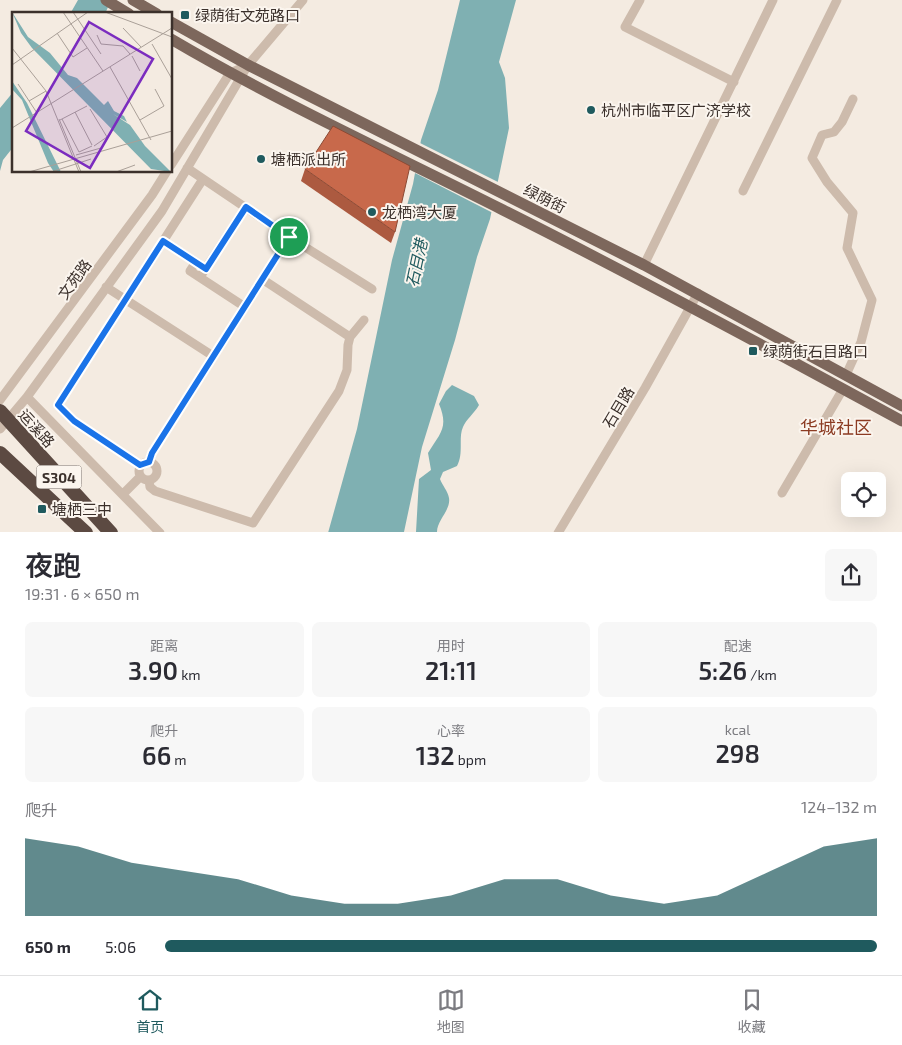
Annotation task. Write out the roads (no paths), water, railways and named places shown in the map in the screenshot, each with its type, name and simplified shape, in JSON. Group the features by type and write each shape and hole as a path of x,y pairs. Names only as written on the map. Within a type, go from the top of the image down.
{"highway":[{"name":"运溪路","path":"3,420 112,532"},
{"name":"S304","path":"0,453 86,532"}],"main road":[{"path":"133,0 152,7"},
{"path":"111,3 126,12"},
{"name":"绿荫街","path":"172,23 248,65 698,293 902,406"},
{"name":"绿荫街","path":"172,40 235,76 691,306 902,420"}],"street":[{"path":"172,164 235,76 248,65 303,0"},
{"path":"640,0 625,28 734,82"},
{"path":"644,265 773,0"},
{"path":"743,191 837,0"},
{"path":"3,420 27,397 162,211 187,168 235,76"},
{"path":"846,375 861,342 872,300 847,248 854,213 827,182 812,158 822,135 834,132 842,122 853,98"},
{"path":"187,168 289,237 372,289"},
{"name":"文苑路","path":"0,400 140,211 166,172"},
{"path":"123,494 144,478 154,478 157,472 156,467 145,463 74,421 58,405 203,178"},
{"path":"200,277 246,207"},
{"path":"289,237 152,453 138,471 150,487 155,491 253,523 339,390 346,370 350,337 364,320"},
{"path":"163,241 206,269"},
{"path":"196,262 190,271 244,307"},
{"path":"262,279 350,337"},
{"path":"106,287 213,356"},
{"name":"石目路","path":"558,532 645,388 698,293"},
{"path":"782,494 843,389"},
{"path":"27,397 160,532"}],"water":[{"path":"78,0 111,0 106,12 71,12"},
{"name":"石目港","path":"460,0 516,0 499,62 505,78 509,128 490,219 477,257 455,340 422,447 404,532 328,532 357,429 392,260 413,184 421,140 438,90"},
{"path":"12,93 12,149 3,160 0,171 0,108"},
{"path":"452,385 474,396 479,405 463,427 457,466 443,472 440,479 449,502 437,532 416,532 419,479 431,470 428,453 443,425 439,404 446,391"}],"place":[{"name":"绿荫街文苑路口","path":"185,15"},
{"name":"杭州市临平区广济学校","path":"591,110"},
{"name":"塘栖派出所","path":"261,159"},
{"name":"龙栖湾大厦","path":"372,212"},
{"name":"绿荫街石目路口","path":"753,351"},
{"name":"塘栖三中","path":"42,509"}],"district":[{"name":"华城社区","path":"836,427"}]}
